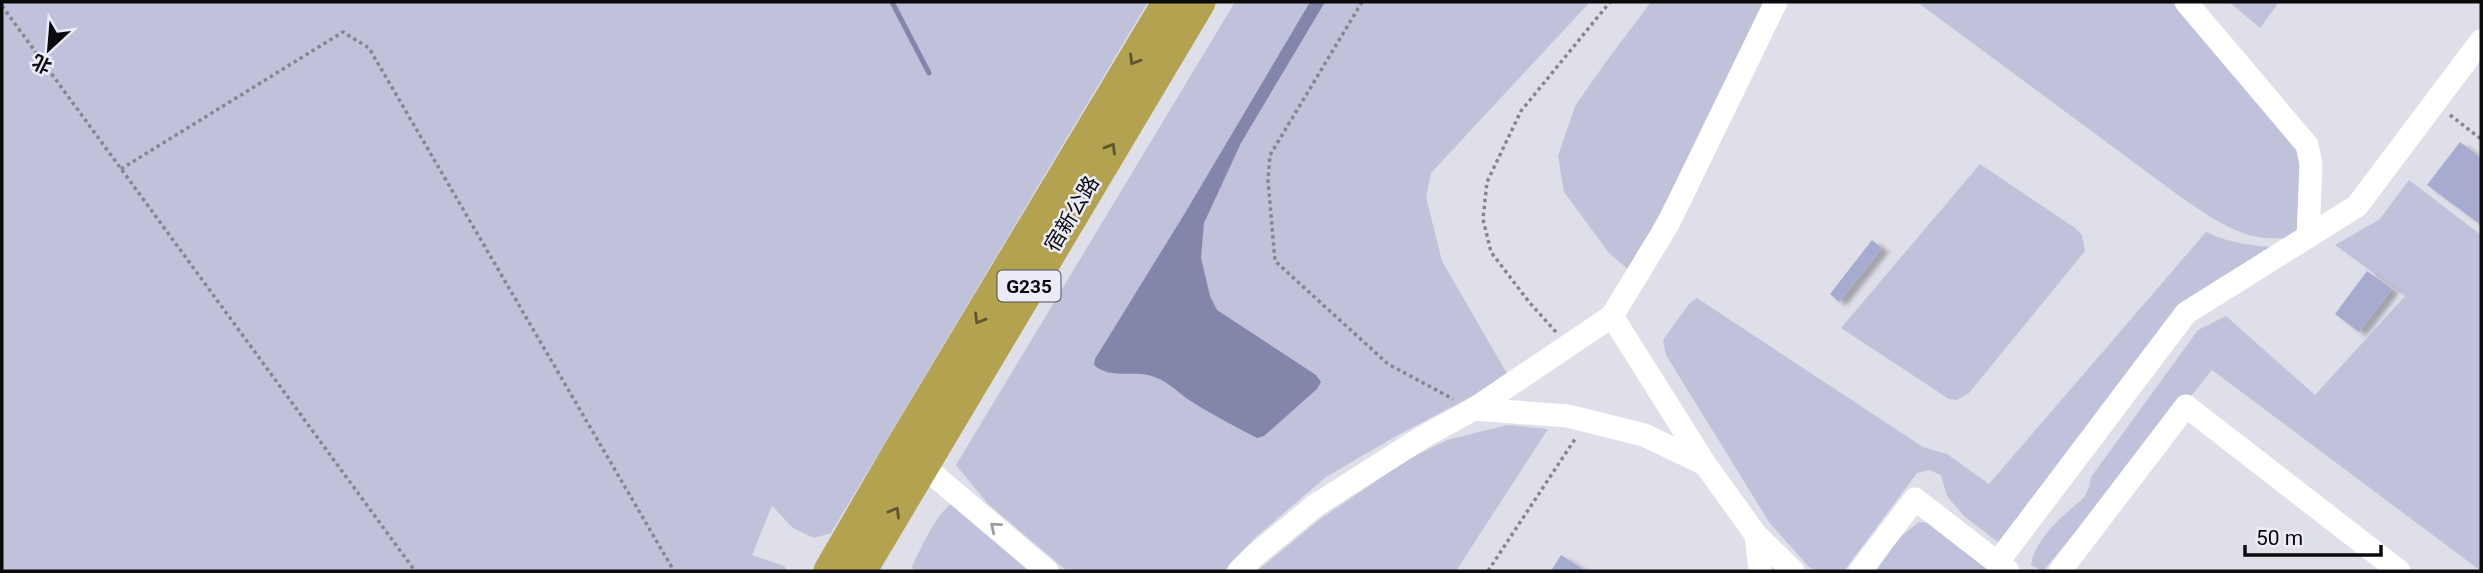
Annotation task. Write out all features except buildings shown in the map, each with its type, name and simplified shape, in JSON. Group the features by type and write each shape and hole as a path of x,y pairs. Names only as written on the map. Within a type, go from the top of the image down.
{"highway":[{"name":"宿新公路","path":"856,570 899,452 1169,2"},
{"name":"宿新公路","path":"856,570 922,465 1199,2"}],"lane":[{"path":"1239,571 1316,505 1474,409 1612,316 1668,224 1776,2"},
{"path":"2186,2 2307,145 2311,164 2308,237"},
{"path":"1860,571 1915,499 2003,567 2186,313 2357,206 2481,41"},
{"path":"1612,316 1705,464 1756,535 1793,571"},
{"path":"2060,571 2186,406 2399,571"},
{"path":"1474,409 1568,416 1644,435 1705,464"},
{"path":"922,465 1047,571"},
{"path":"1756,535 1760,571"}],"path":[{"path":"1362,2 1270,155 1268,180 1275,261 1388,364 1474,409"},
{"path":"1568,346 1528,302 1492,253 1483,219 1487,182 1521,111 1610,2"},
{"path":"2,6 415,571"},
{"path":"121,169 343,32 357,38 369,48 674,571"},
{"path":"2435,103 2481,139"},
{"path":"1488,571 1587,421"}],"shaded area":[{"path":"2,2 1148,2 831,533 814,538 793,528 772,506 752,555 784,566 788,571 2,571"},
{"path":"1235,2 1590,2 1431,173 1426,197 1442,261 1509,377 1398,435 1326,477 1257,536 1224,571 1067,571 988,504 956,465"},
{"path":"1310,2 1325,2 1241,143 1204,223 1201,258 1210,296 1217,310 1316,375 1321,382 1317,389 1264,436 1257,438 1197,405 1157,378 1141,374 1117,374 1101,370 1094,365 1095,359"},
{"path":"1651,2 1767,2 1700,139 1629,270 1609,253 1564,192 1558,156 1575,106"},
{"path":"1917,2 2177,2 2300,149 2298,232 2291,239 2257,237 2237,231 2213,218 2182,198"},
{"path":"2229,2 2279,2 2260,28"},
{"path":"1980,164 2075,228 2082,235 2085,251 1969,393 1957,400 1949,399 1841,328"},
{"path":"2409,180 2481,235 2481,571 2212,370 2089,523 2079,528 2043,571 2031,565 2043,538 2085,495 2091,477 2198,330 2226,316 2315,395 2405,296 2335,245 2380,219"},
{"path":"2206,232 2234,242 2282,248 2183,307 2003,546 1964,516 1947,496 1941,475 1929,470 1917,473 1844,571 1817,571 1809,567 1769,522 1666,355 1663,340 1689,304 1697,298 1923,447 1947,454 1989,484"},
{"path":"1507,425 1548,429 1456,571 1257,571 1319,520 1407,460 1447,440"},
{"path":"954,503 1039,571 914,571 912,567 930,531 948,506"},
{"path":"1919,522 1933,523 1996,571 1876,571 1899,538"}],"waterway":[{"path":"892,2 929,73"}]}
